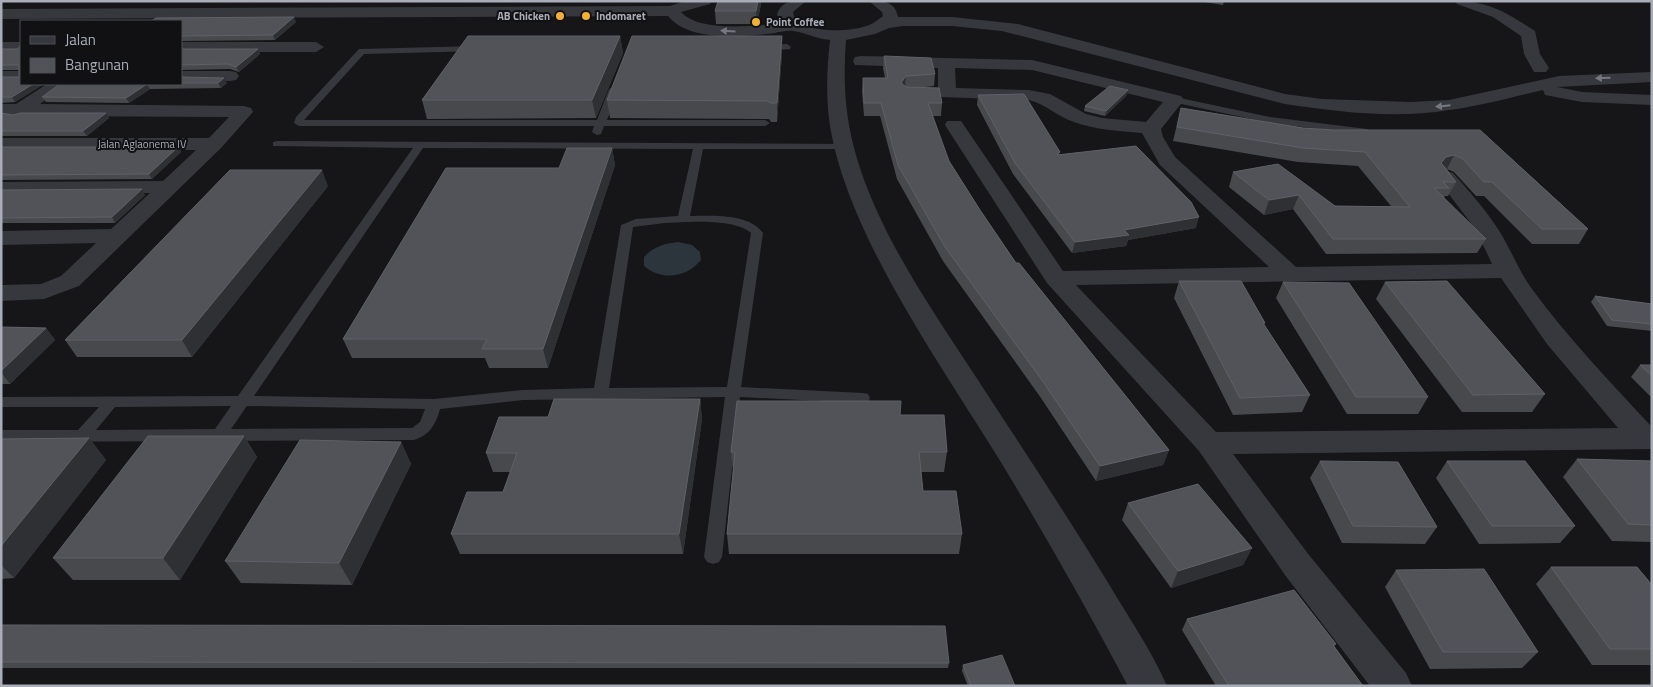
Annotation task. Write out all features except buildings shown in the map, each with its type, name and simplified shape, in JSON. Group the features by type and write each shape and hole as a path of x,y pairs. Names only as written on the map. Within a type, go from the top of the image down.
{"street":[{"path":"149,18 174,1"},
{"path":"367,13 379,1"},
{"path":"1,14 149,18 367,13 672,11 705,1"},
{"path":"794,26 785,15 786,10 799,1"},
{"path":"1462,1 1498,14 1530,34 1534,74"},
{"path":"672,11 680,20 694,25 725,31 764,31 794,26 813,33 838,35 868,32 884,11"},
{"path":"884,11 936,20 1018,29 1285,99 1370,108 1449,106 1534,74 1580,65 1652,63"},
{"path":"884,11 987,15 1023,20 1089,34 1280,86 1392,96 1427,94 1454,87"},
{"path":"838,35 835,55 835,86 846,146 852,170 876,229 900,278 1040,500 1148,686"},
{"path":"1,47 20,47"},
{"path":"182,47 316,47"},
{"path":"862,62 1032,65 1071,73 1175,100"},
{"path":"946,62 938,93 1029,95 1044,98 1079,118 1102,124 1151,128"},
{"path":"1534,74 1599,78 1652,77"},
{"path":"1534,74 1582,97 1652,100"},
{"path":"1151,128 1175,100 1191,75"},
{"path":"1,76 20,76"},
{"path":"182,76 230,76"},
{"path":"1,122 57,85"},
{"path":"1,110 244,112 169,187 62,285 44,291 1,293"},
{"path":"954,125 1056,278 1209,443 1297,565 1393,686"},
{"path":"1151,128 1153,137 1167,161 1292,276"},
{"name":"Jalan Aglaonema IV","path":"1,144 214,144"},
{"path":"1446,177 1492,238 1507,271 1578,366 1648,438"},
{"path":"1,188 169,187"},
{"path":"1,238 117,236"},
{"path":"1056,278 1292,276 1507,271"},
{"path":"1209,443 1648,438"}],"lane":[{"path":"485,48 362,51 299,119 299,123 765,124"},
{"path":"758,48 787,48"},
{"path":"593,144 617,82"},
{"path":"1175,100 1224,112 1312,127 1374,132"},
{"path":"277,144 846,146"},
{"path":"220,436 420,145"},
{"path":"683,220 699,145"},
{"path":"600,393 627,225 645,220 683,220 738,222 751,226 757,233 733,392 713,556"},
{"path":"1,402 243,401 434,404 523,395 733,392 863,398"},
{"path":"82,436 112,401"},
{"path":"1,436 414,434 422,432 428,426 434,404"}],"shaded area":[{"path":"678,242 692,245 700,252 701,260 688,271 681,274 666,275 658,274 644,266 644,257 652,250"}],"place":[{"name":"AB Chicken","path":"560,16"},
{"name":"Indomaret","path":"586,16"},
{"name":"Point Coffee","path":"756,22"}]}
